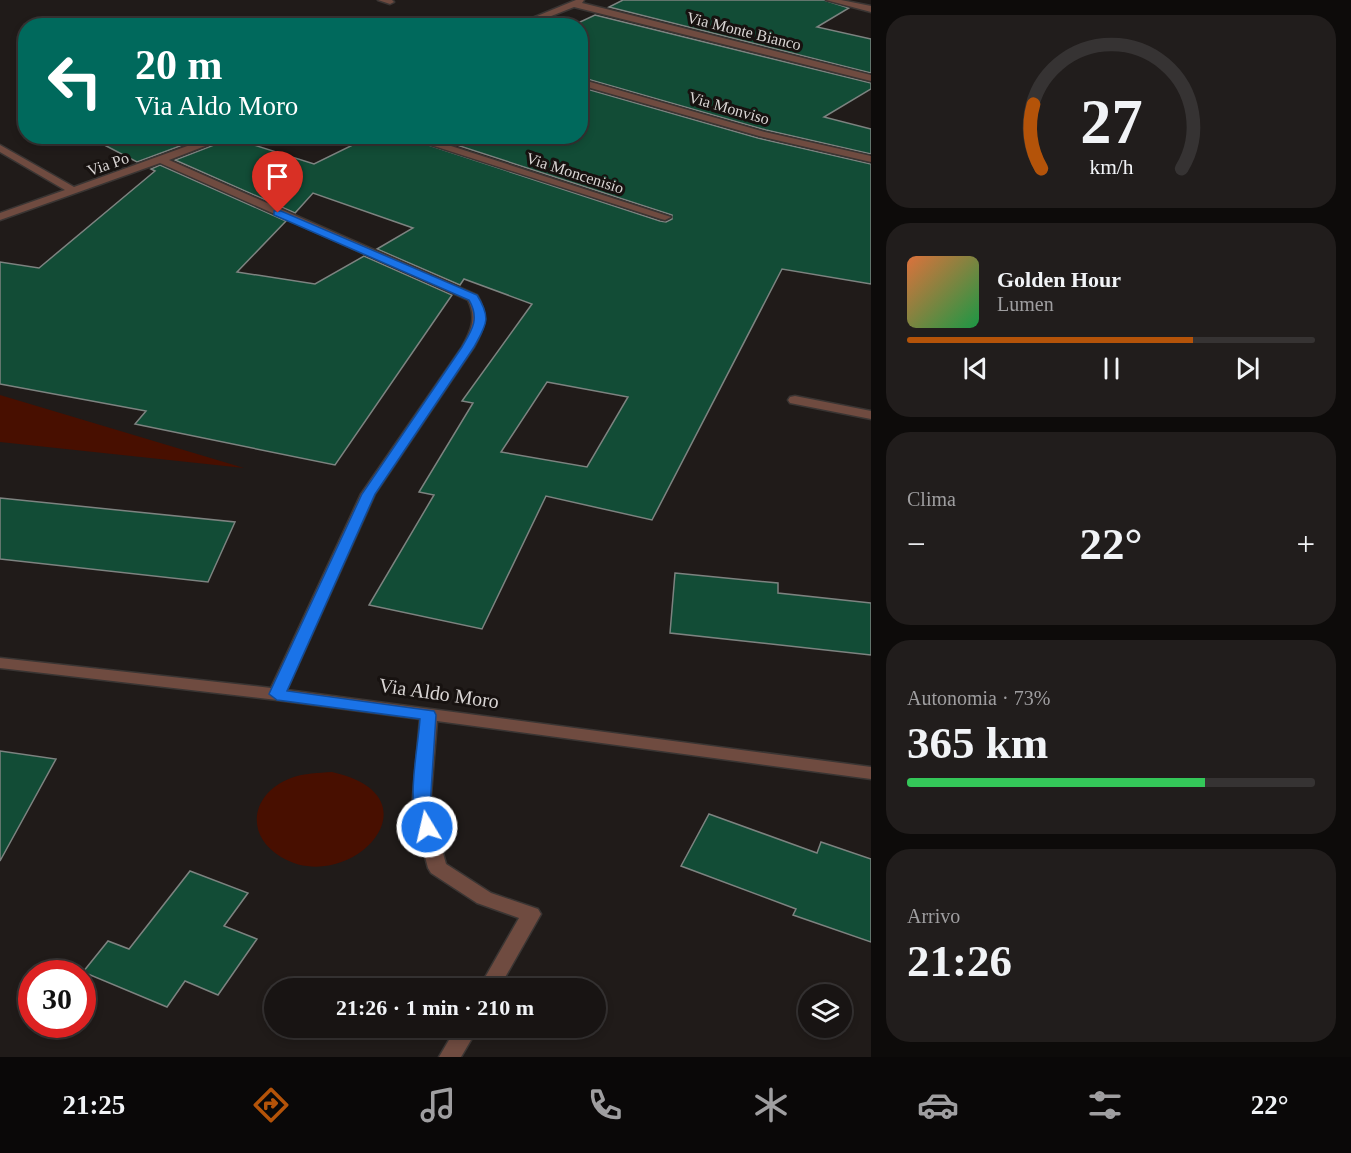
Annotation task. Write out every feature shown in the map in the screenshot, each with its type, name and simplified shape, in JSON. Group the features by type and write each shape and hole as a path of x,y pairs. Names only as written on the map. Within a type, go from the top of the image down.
{"street":[{"path":"538,18 584,0"},
{"path":"830,0 871,9"},
{"name":"Via Monte Bianco","path":"574,4 871,78"},
{"name":"Via Monviso","path":"588,84 764,134 871,159"},
{"name":"Via Po","path":"0,217 205,144"},
{"name":"Via Moncenisio","path":"433,144 665,217"},
{"path":"0,148 74,191"},
{"path":"163,160 234,194 473,298 480,309 482,324 368,494 277,694"},
{"path":"795,400 871,415"},
{"name":"Via Aldo Moro","path":"0,663 277,694 871,773"},
{"path":"429,715 421,807 438,868 484,898 531,914 495,978"},
{"path":"450,1057 461,1038"}],"shaded area":[{"path":"0,395 244,468 0,442"},
{"path":"332,772 365,785 381,802 383,821 374,839 357,855 333,865 307,866 281,857 269,848 257,826 257,815 267,794 291,778"}],"building":[{"path":"623,0 824,0 849,8 817,27 871,39 871,73 609,7"},
{"path":"595,15 871,83 871,89 824,117 871,129 871,154 766,130 588,79 588,18"},
{"path":"588,89 758,138 871,164 871,284 782,269 652,520 546,496 482,629 369,605 434,495 419,492 473,403 462,401 532,304 464,279 460,285 377,249 413,228 313,193 295,213 175,160 216,144 251,144 314,164 355,144 425,144 660,221 666,222 672,219 672,215 454,144 588,144","holes":["547,382 628,397 587,467 501,452"]},
{"path":"102,144 185,144 137,162"},
{"path":"160,165 286,221 237,272 315,284 364,256 452,295 335,465 135,424 146,411 0,384 0,262 39,268 155,171 151,169"},
{"path":"0,498 235,522 208,582 0,559"},
{"path":"675,573 778,583 778,593 871,603 871,655 670,633"},
{"path":"0,751 56,759 0,861"},
{"path":"709,814 817,853 821,842 871,859 871,942 793,915 796,909 681,866"},
{"path":"190,871 248,893 224,926 257,939 218,995 185,981 167,1007 96,977 96,960 93,960 108,941 129,949"}],"route":[{"path":"278,213 473,298 480,309 482,324 368,494 277,694 429,715 421,807 427,827"}]}
